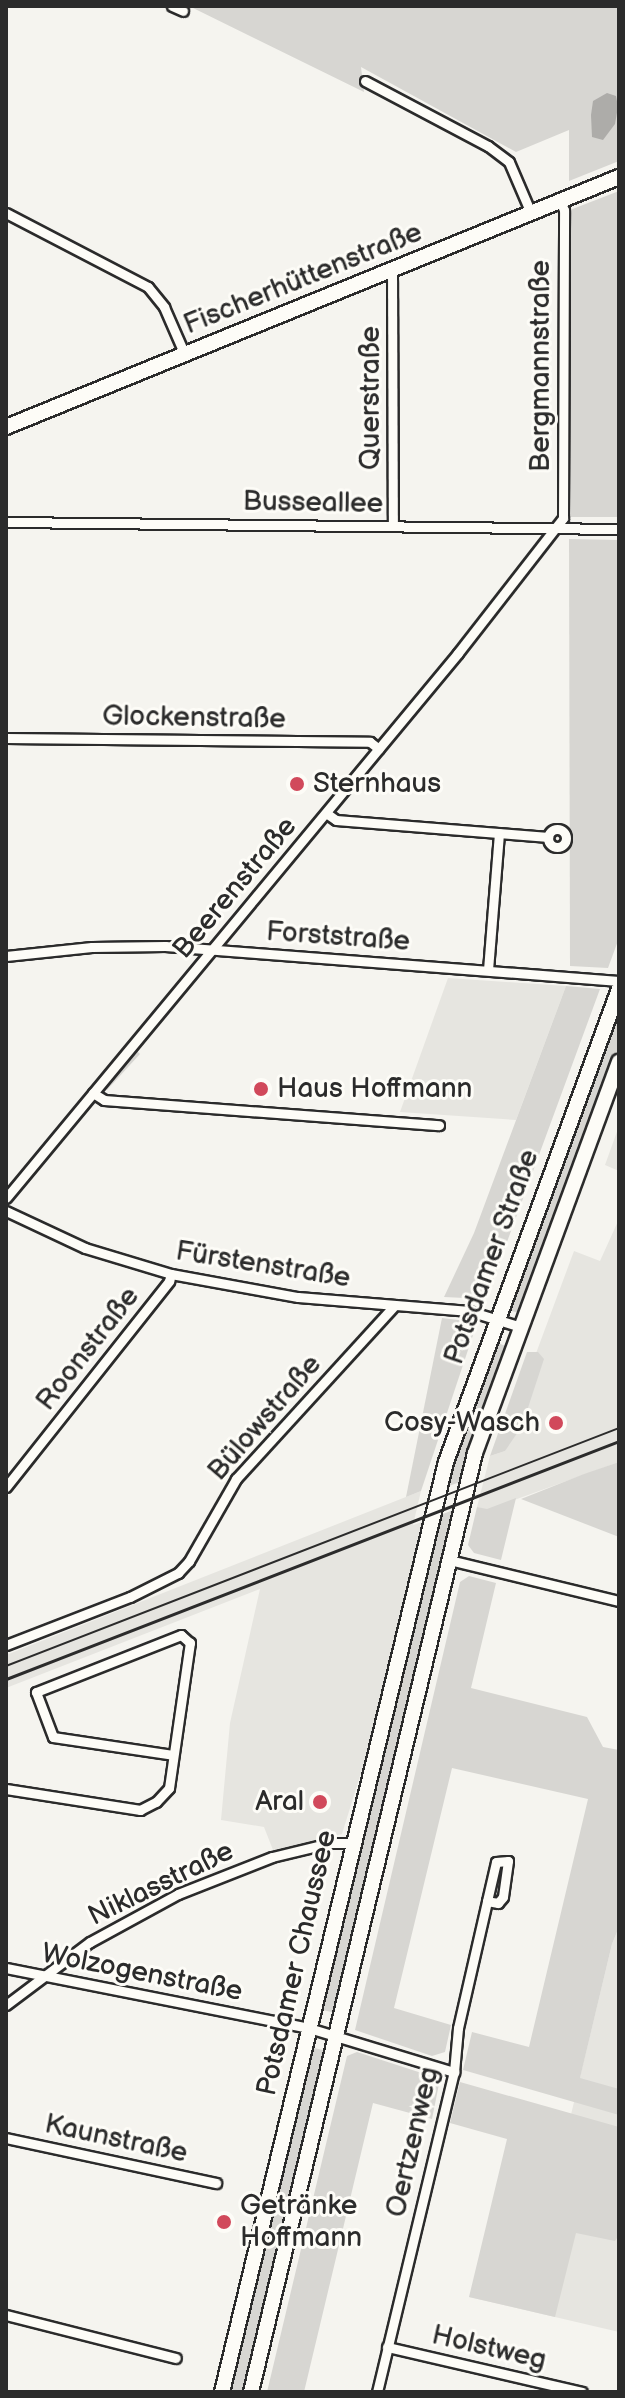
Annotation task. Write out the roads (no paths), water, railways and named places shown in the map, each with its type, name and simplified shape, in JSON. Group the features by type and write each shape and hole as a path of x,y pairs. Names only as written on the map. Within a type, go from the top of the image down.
{"main road":[{"name":"Fischerhüttenstraße","path":"6,427 619,177"},
{"name":"Potsdamer Straße","path":"423,1547 457,1427 619,989"},
{"name":"Potsdamer Straße","path":"449,1560 475,1453 619,1062"},
{"name":"Potsdamer Chaussee","path":"222,2392 423,1547"},
{"name":"Potsdamer Chaussee","path":"251,2392 449,1560"}],"street":[{"path":"172,6 183,11"},
{"path":"365,81 488,146 509,162 531,213"},
{"name":"Bergmannstraße","path":"554,528 563,518 564,210 560,201"},
{"path":"6,213 155,292 185,355"},
{"name":"Querstraße","path":"392,270 393,526"},
{"name":"Busseallee","path":"6,522 619,529"},
{"name":"Beerenstraße","path":"6,1198 493,611 554,528"},
{"name":"Glockenstraße","path":"6,738 370,742 379,749"},
{"path":"326,813 336,820 548,837"},
{"path":"488,970 499,833"},
{"name":"Forststraße","path":"6,956 120,945 619,981"},
{"path":"93,1093 104,1100 439,1125"},
{"name":"Fürstenstraße","path":"6,1211 85,1248 171,1274 298,1297 469,1311 521,1327"},
{"name":"Roonstraße","path":"6,1487 169,1281 171,1274"},
{"name":"Bülowstraße","path":"6,1645 126,1599 178,1573 189,1561 236,1479 394,1306"},
{"path":"449,1560 619,1601"},
{"path":"6,1789 140,1810 156,1802 169,1788 190,1643 181,1635 36,1692 53,1737 173,1755"},
{"name":"Niklasstraße","path":"6,2005 41,1976 141,1912 206,1881 294,1851 353,1843"},
{"name":"Oertzenweg","path":"377,2392 454,2072 458,2028 487,1901"},
{"name":"Wolzogenstraße","path":"6,1968 309,2028 454,2072"},
{"name":"Kaunstraße","path":"6,2138 216,2183"},
{"path":"6,2315 176,2358"},
{"name":"Holstweg","path":"387,2347 582,2392"}],"tram line":[{"path":"6,1666 619,1428"}],"railway":[{"path":"6,1679 619,1441"}],"place":[{"name":"Sternhaus","path":"297,784"},
{"name":"Haus Hoffmann","path":"261,1089"},
{"name":"Cosy-Wasch","path":"556,1423"},
{"name":"Aral","path":"320,1802"},
{"name":"Getränke Hoffmann","path":"224,2222"}]}
